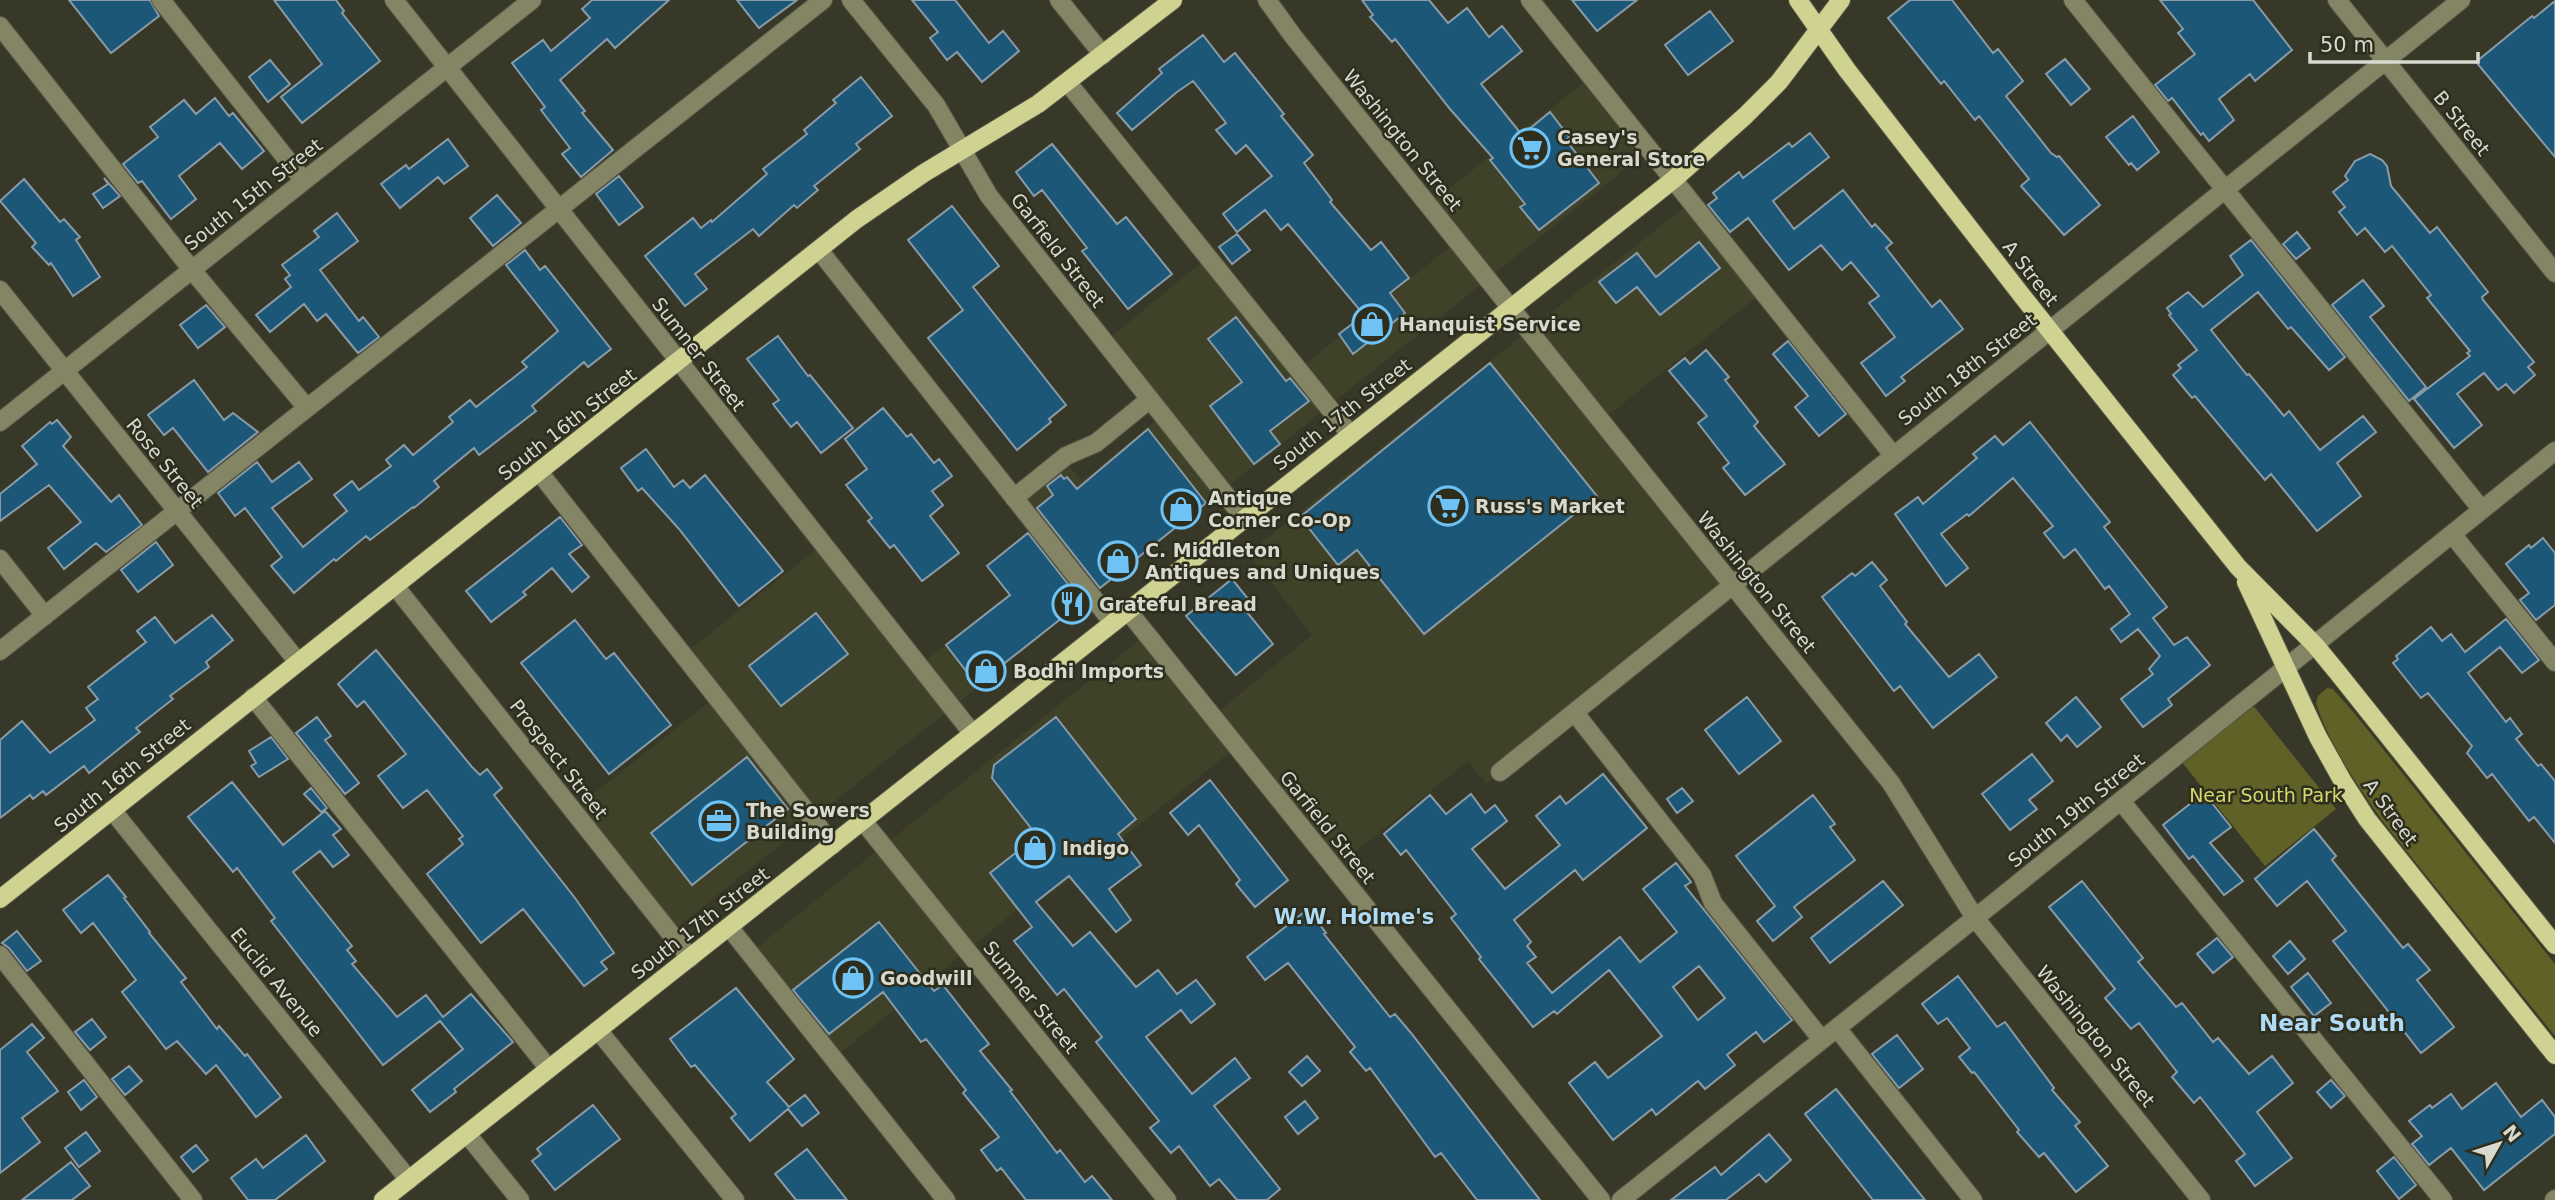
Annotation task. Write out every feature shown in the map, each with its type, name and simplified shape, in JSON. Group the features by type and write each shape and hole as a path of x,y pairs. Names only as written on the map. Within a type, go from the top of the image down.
{"main road":[{"name":"South 16th Street","path":"0,899 892,194 1068,83 1173,0"},
{"name":"A Street","path":"1798,0 1818,30 2050,331 2238,567 2315,645 2555,944"},
{"name":"South 17th Street","path":"383,1200 1673,180 1745,117 1779,82 1841,0"},
{"name":"A Street","path":"2238,567 2318,737 2367,819 2555,1055"}],"street":[{"path":"161,0 304,181"},
{"name":"Sumner Street","path":"394,0 973,734"},
{"name":"South 15th Street","path":"0,422 532,0"},
{"path":"0,651 823,0"},
{"name":"Garfield Street","path":"851,0 936,105 989,196 1244,518"},
{"path":"1059,0 1103,55"},
{"name":"Washington Street","path":"1267,0 1301,47 1891,783 1975,918 2201,1200"},
{"path":"1530,0 1894,455"},
{"path":"2073,0 2482,510"},
{"name":"B Street","path":"2337,0 2555,273"},
{"name":"South 18th Street","path":"1500,772 2461,0"},
{"path":"0,26 192,270 307,408"},
{"path":"1068,83 1350,435"},
{"path":"819,250 1112,623"},
{"name":"Rose Street","path":"0,290 298,662"},
{"path":"1014,498 1066,456 1096,443 1150,399"},
{"name":"South 19th Street","path":"1621,1200 2555,451"},
{"path":"539,472 833,845"},
{"path":"2452,534 2555,662"},
{"path":"0,559 45,616"},
{"name":"Prospect Street","path":"395,586 690,958"},
{"name":"Garfield Street","path":"1128,611 1601,1200"},
{"path":"253,697 549,1069"},
{"path":"1574,713 1702,875 1713,903 1822,1040"},
{"path":"2121,801 2443,1200"},
{"name":"Euclid Avenue","path":"113,810 408,1180"},
{"name":"Sumner Street","path":"863,821 1167,1200"},
{"path":"729,926 946,1200"},
{"path":"0,956 193,1200"},
{"path":"1836,1028 1973,1200"},
{"path":"598,1030 735,1200"},
{"path":"467,1134 520,1200"}],"shaded area":[{"path":"1591,77 1649,150 670,933 573,810 715,697 683,655 823,544 919,666 1057,554 1020,505 1069,466 1082,481 1163,415 1105,342 1208,257 1299,369 1456,242 1428,205"},
{"path":"1691,202 1763,292 1601,421 1733,586 1486,784 1468,761 1335,868 1237,747 1054,892 1048,885 834,1058 750,953 1147,634 1213,716 1312,635 1248,553"}],"green space":[{"path":"2327,688 2333,689 2355,714 2555,964 2555,1036 2384,823 2355,780 2337,751 2316,703 2318,696"},
{"name":"Near South Park","path":"2248,699 2336,809 2265,866 2177,756"}],"building":[{"path":"69,0 150,0 159,16 111,53"},
{"path":"274,0 336,0 344,11 342,13 380,61 302,123 281,97 322,64"},
{"path":"592,0 669,0 615,48 607,39 560,80 585,111 582,113 613,150 581,177 562,154 570,148 541,110 545,107 512,63 543,40 551,51 590,18 582,9"},
{"path":"737,0 797,0 759,28"},
{"path":"912,0 955,0 989,43 1003,31 1019,51 982,82 957,52 947,60 930,38 938,32"},
{"path":"1362,0 1429,0 1448,23 1467,8 1489,37 1502,26 1522,51 1481,84 1522,135 1550,112 1569,137 1566,140 1599,183 1539,230 1520,207 1525,204 1490,160 1493,158 1395,39 1392,42 1370,17 1373,15"},
{"path":"1572,0 1637,0 1597,31"},
{"path":"1910,0 1952,0 1993,53 1998,49 2023,81 2006,96 2051,153 2059,156 2100,205 2064,235 2021,186 2029,179 1979,116 1975,120 1944,81 1941,84 1888,18"},
{"path":"2160,0 2253,0 2292,50 2255,81 2250,74 2219,99 2234,120 2209,141 2203,133 2201,135 2172,98 2168,101 2155,85 2195,54 2178,33 2183,29"},
{"path":"2555,1 2555,157 2476,62 2532,16 2534,18"},
{"path":"1710,11 1733,41 1688,75 1665,45"},
{"path":"1203,35 1224,62 1235,53 1313,155 1304,163 1332,200 1330,202 1371,250 1381,242 1409,278 1390,293 1405,313 1353,354 1339,334 1364,315 1288,224 1281,230 1265,210 1237,232 1223,214 1272,176 1246,145 1236,154 1216,130 1226,123 1193,81 1132,130 1117,113 1162,73 1159,69"},
{"path":"2065,59 2090,89 2071,105 2046,74"},
{"path":"270,60 290,84 268,102 249,77"},
{"path":"861,77 892,116 856,144 860,149 814,186 818,190 797,208 794,205 759,236 753,229 695,274 707,289 685,306 645,256 693,218 701,228 711,220 712,222 767,174 763,169 807,134 804,130 836,103 833,100"},
{"path":"215,98 229,116 233,113 264,151 242,169 220,143 179,176 196,199 171,219 142,181 138,183 123,164 158,137 150,127 184,100 196,114"},
{"path":"2133,116 2159,152 2137,170 2131,163 2129,165 2106,137"},
{"path":"1810,133 1829,157 1773,201 1794,229 1843,190 1872,227 1875,224 1892,243 1886,248 1932,307 1940,300 1963,329 1901,377 1905,381 1886,396 1861,363 1895,337 1869,303 1879,296 1851,262 1842,270 1821,245 1789,270 1748,218 1730,232 1708,205 1717,198 1713,193 1739,172 1743,178 1789,143 1792,147"},
{"path":"448,139 468,166 444,184 438,177 400,208 381,184 406,165 409,169"},
{"path":"1052,144 1117,224 1126,217 1172,274 1128,309 1082,251 1087,248 1042,190 1034,196 1016,172"},
{"path":"2370,154 2387,166 2391,186 2430,233 2437,227 2488,292 2482,297 2483,300 2534,362 2528,367 2535,375 2514,393 2506,384 2498,390 2484,373 2457,394 2482,425 2454,448 2414,399 2470,356 2467,353 2470,351 2427,298 2431,295 2392,246 2385,252 2365,228 2357,235 2339,212 2345,207 2333,192 2348,180 2345,176 2355,161"},
{"path":"619,176 643,207 619,225 596,194"},
{"path":"104,178 120,196 103,208 93,194 108,184"},
{"path":"24,179 60,222 64,219 80,237 76,240 100,277 73,296 51,263 49,265 32,247 36,243 0,201"},
{"path":"497,195 521,223 493,246 470,218"},
{"path":"952,206 999,266 973,287 1066,405 1049,419 1051,422 1017,450 928,338 963,310 908,240"},
{"path":"337,213 358,241 320,270 359,321 363,317 379,337 358,353 326,314 317,321 304,304 270,332 256,315 291,287 285,279 290,275 282,265 319,237 314,231"},
{"path":"2297,232 2310,248 2296,259 2283,244"},
{"path":"1237,234 1250,250 1232,264 1219,247"},
{"path":"2251,240 2345,357 2329,370 2291,327 2288,329 2258,292 2211,330 2284,416 2289,411 2320,450 2363,416 2376,432 2337,463 2361,496 2317,531 2271,474 2265,480 2195,396 2192,398 2173,375 2181,368 2178,365 2197,350 2169,315 2171,314 2167,308 2188,292 2203,307 2243,275 2230,256"},
{"path":"1699,242 1720,268 1660,315 1637,287 1616,303 1599,282 1637,253 1656,277"},
{"path":"525,250 540,270 545,266 611,349 588,367 584,362 532,406 536,411 479,455 474,448 434,481 439,487 414,508 370,540 366,536 294,593 271,566 282,557 245,508 235,516 218,493 257,462 272,482 299,462 312,479 272,508 303,547 347,511 334,495 352,481 359,490 391,466 386,460 404,445 413,455 453,422 449,417 470,400 476,407 527,367 522,362 558,331 506,265"},
{"path":"2363,280 2384,306 2370,317 2426,387 2409,401 2332,305"},
{"path":"206,305 225,327 198,348 180,325"},
{"path":"1236,317 1286,381 1290,378 1309,401 1270,431 1280,444 1254,464 1210,406 1242,382 1208,339"},
{"path":"778,336 853,428 821,453 797,422 791,427 773,404 779,400 747,359"},
{"path":"1788,341 1846,414 1819,436 1795,407 1808,396 1773,354"},
{"path":"1706,350 1729,377 1725,380 1758,422 1754,426 1785,464 1745,495 1723,468 1729,463 1698,423 1707,416 1669,371 1685,358 1690,364"},
{"name":"Russ's Market","path":"1490,363 1597,496 1424,634 1357,550 1338,565 1300,517"},
{"path":"194,380 224,420 233,413 258,432 208,472 173,428 164,435 148,415"},
{"path":"883,408 907,437 911,434 934,463 939,459 952,476 932,491 943,505 930,516 959,553 922,581 894,545 890,548 868,521 872,518 846,485 867,469 845,439"},
{"path":"57,420 71,437 63,446 111,502 119,495 142,525 106,552 96,543 64,569 48,548 81,522 49,485 0,521 0,494 37,464 22,446 50,422 52,424"},
{"path":"2030,422 2110,522 2104,527 2167,607 2153,618 2174,645 2187,637 2210,665 2168,699 2172,705 2143,727 2121,699 2153,674 2149,669 2160,656 2138,629 2121,642 2111,629 2130,614 2109,586 2105,589 2075,549 2064,558 2044,533 2053,526 2013,478 1969,516 1967,514 1941,534 1968,568 1946,586 1895,514 1918,497 1923,504 1977,458 1973,454 1995,436 2003,445"},
{"path":"1148,429 1206,503 1100,588 1037,508 1053,495 1047,486 1061,475 1064,479 1067,477 1077,489"},
{"path":"646,449 674,487 683,480 690,488 705,475 783,571 739,606 679,529 642,488 638,491 621,468"},
{"path":"560,517 582,545 569,554 589,577 572,592 552,568 523,592 526,595 491,622 466,591"},
{"path":"1028,533 1082,602 977,685 946,645 1010,595 987,566"},
{"path":"2543,538 2555,553 2555,605 2536,620 2520,600 2529,593 2506,564 2529,545 2531,548"},
{"path":"156,542 173,565 138,592 121,570"},
{"path":"1872,562 1887,580 1880,586 1907,622 1905,624 1949,677 1979,654 1997,677 1933,728 1900,686 1894,691 1822,597 1852,573 1855,576"},
{"path":"1232,579 1253,605 1246,611 1273,644 1236,675 1186,616"},
{"path":"816,613 848,654 781,706 749,666"},
{"path":"212,615 233,640 206,662 209,667 170,696 173,699 136,728 140,732 89,773 84,766 46,795 43,791 33,799 30,795 0,818 0,740 22,721 50,753 95,720 86,708 98,699 88,687 146,642 137,631 155,617 175,643"},
{"path":"2506,619 2539,660 2522,673 2500,647 2468,673 2506,722 2510,718 2522,734 2516,739 2538,766 2541,764 2555,781 2555,843 2534,817 2529,821 2492,774 2487,778 2467,753 2472,746 2428,693 2421,698 2393,663 2398,659 2396,656 2431,627 2442,641 2451,634 2465,652"},
{"path":"575,620 606,659 614,653 671,725 609,774 521,663"},
{"path":"376,650 472,767 480,775 487,769 502,788 494,795 575,898 614,953 601,962 607,969 584,986 523,909 481,943 427,874 463,844 459,839 463,836 427,790 403,808 378,776 406,754 364,701 357,707 338,684"},
{"path":"1747,697 1781,741 1739,774 1705,730"},
{"path":"2076,697 2101,727 2077,747 2067,735 2061,741 2046,723"},
{"path":"317,717 331,736 325,740 359,783 345,794 296,733"},
{"path":"1056,717 1136,819 1118,834 1141,865 1109,889 1131,920 1116,932 1069,876 1036,902 1073,946 1090,932 1136,987 1158,970 1177,994 1196,980 1215,1004 1191,1023 1181,1010 1146,1037 1192,1094 1235,1058 1250,1078 1214,1106 1280,1189 1267,1200 1237,1200 1219,1179 1210,1186 1179,1146 1171,1153 1150,1128 1159,1121 1096,1042 1102,1037 1064,989 1057,995 1014,941 1032,927 990,873 1037,836 992,778 994,765"},
{"path":"271,737 288,759 259,777 251,766 256,763 249,751"},
{"path":"2032,754 2053,781 2029,800 2037,809 2010,830 1982,794"},
{"name":"The Sowers Building","path":"747,757 788,809 692,885 651,833"},
{"path":"1603,774 1647,828 1583,880 1575,870 1514,920 1531,942 1527,946 1536,957 1527,963 1552,993 1620,937 1640,962 1677,932 1643,889 1676,863 1691,882 1685,886 1792,1020 1764,1042 1756,1032 1727,1055 1735,1065 1705,1089 1698,1081 1656,1115 1652,1109 1613,1140 1569,1083 1595,1062 1608,1078 1662,1036 1609,970 1557,1014 1554,1011 1533,1027 1479,959 1481,957 1451,918 1456,914 1406,850 1401,855 1384,834 1430,795 1446,814 1471,794 1485,813 1495,805 1507,821 1472,849 1505,889 1560,845 1536,816 1560,796 1566,804","holes":["1699,966 1725,998 1698,1020 1673,987"]},
{"path":"1210,780 1288,880 1255,907 1236,884 1240,880 1199,825 1188,835 1170,813"},
{"path":"232,782 283,845 325,811 341,829 333,835 349,855 333,867 320,851 293,872 352,946 347,950 356,961 352,964 397,1017 426,995 443,1017 471,994 513,1042 454,1089 456,1092 430,1112 412,1090 463,1049 440,1021 383,1065 271,921 275,918 237,868 233,872 188,817"},
{"path":"311,788 327,808 321,812 304,794"},
{"path":"1682,788 1693,801 1677,813 1667,799"},
{"path":"2204,793 2231,827 2210,843 2243,881 2224,895 2193,856 2189,859 2163,825"},
{"path":"1813,795 1835,824 1830,827 1855,860 1794,907 1802,917 1773,941 1757,921 1775,906 1736,856"},
{"path":"2314,829 2336,856 2332,860 2403,948 2408,944 2430,970 2417,980 2454,1027 2421,1053 2333,941 2346,931 2307,881 2277,906 2255,879"},
{"path":"108,875 149,933 186,978 181,982 217,1029 219,1026 245,1056 247,1054 281,1097 256,1117 216,1065 206,1074 177,1041 166,1049 122,992 136,980 93,923 81,933 63,910"},
{"path":"1883,881 1903,905 1830,963 1811,938"},
{"path":"2082,881 2143,958 2138,962 2176,1007 2182,1003 2213,1042 2218,1038 2249,1074 2272,1056 2293,1083 2257,1112 2292,1158 2255,1186 2236,1161 2245,1154 2200,1097 2194,1103 2172,1077 2177,1072 2139,1023 2131,1029 2105,998 2115,989 2049,907"},
{"path":"1308,909 1326,933 1324,934 1390,1017 1395,1014 1411,1033 1540,1200 1477,1200 1441,1153 1435,1157 1370,1068 1366,1071 1350,1052 1355,1047 1288,963 1265,980 1247,957"},
{"path":"879,922 934,991 943,985 989,1044 980,1051 1057,1153 1060,1150 1085,1182 1092,1176 1112,1200 1026,1200 1001,1168 997,1171 981,1150 999,1137 963,1093 966,1090 926,1039 921,1042 883,992 829,1034 793,990"},
{"path":"17,931 41,961 27,971 2,943"},
{"path":"2217,938 2233,957 2213,973 2197,954"},
{"path":"2290,941 2305,959 2288,974 2273,956"},
{"path":"2308,973 2331,1003 2314,1016 2291,987"},
{"path":"1958,976 1997,1027 2005,1022 2054,1088 2052,1090 2080,1122 2075,1126 2108,1166 2076,1192 2044,1153 2039,1157 2017,1132 2019,1130 1959,1057 1970,1048 1947,1018 1938,1024 1922,1004"},
{"path":"736,988 794,1059 767,1082 789,1107 805,1095 819,1113 802,1126 788,1109 750,1141 731,1118 736,1114 695,1065 691,1067 670,1039"},
{"path":"92,1019 106,1037 90,1050 75,1032"},
{"path":"32,1024 44,1038 27,1052 58,1091 22,1118 40,1142 0,1173 0,1050"},
{"path":"1897,1035 1923,1069 1899,1088 1872,1054"},
{"path":"1307,1056 1320,1071 1302,1086 1289,1072"},
{"path":"129,1066 142,1081 125,1095 112,1079"},
{"path":"84,1080 97,1097 81,1110 68,1092"},
{"path":"2331,1080 2345,1096 2331,1108 2317,1092"},
{"path":"2496,1083 2521,1117 2542,1100 2555,1117 2555,1134 2484,1190 2451,1148 2429,1165 2412,1144 2422,1136 2409,1121 2430,1105 2432,1108 2451,1094 2462,1109"},
{"path":"1836,1089 1925,1200 1873,1200 1805,1114"},
{"path":"1305,1101 1318,1118 1298,1134 1285,1117"},
{"path":"593,1105 620,1139 555,1190 532,1161 541,1154 537,1149"},
{"path":"86,1132 100,1151 79,1167 65,1148"},
{"path":"1769,1134 1791,1160 1766,1182 1759,1174 1726,1200 1671,1200 1715,1167 1721,1175"},
{"path":"306,1135 325,1161 275,1200 248,1200 231,1178 256,1159 263,1168"},
{"path":"196,1145 208,1160 193,1172 181,1157"},
{"path":"807,1149 847,1200 796,1200 775,1174"},
{"path":"2394,1157 2416,1185 2399,1199 2377,1171"},
{"path":"71,1162 90,1186 72,1200 22,1200"}],"place":[{"name":"Casey's General Store","path":"1530,148"},
{"name":"Hanquist Service","path":"1372,324"},
{"name":"Russ's Market","path":"1448,506"},
{"name":"Antique Corner Co-Op","path":"1181,509"},
{"name":"C. Middleton Antiques and Uniques","path":"1118,561"},
{"name":"Grateful Bread","path":"1072,604"},
{"name":"Bodhi Imports","path":"986,671"},
{"name":"The Sowers Building","path":"719,821"},
{"name":"Indigo","path":"1035,848"},
{"name":"Goodwill","path":"853,978"}],"district":[{"name":"W.W. Holme's","path":"1354,917"},
{"name":"Near South","path":"2332,1023"}]}
